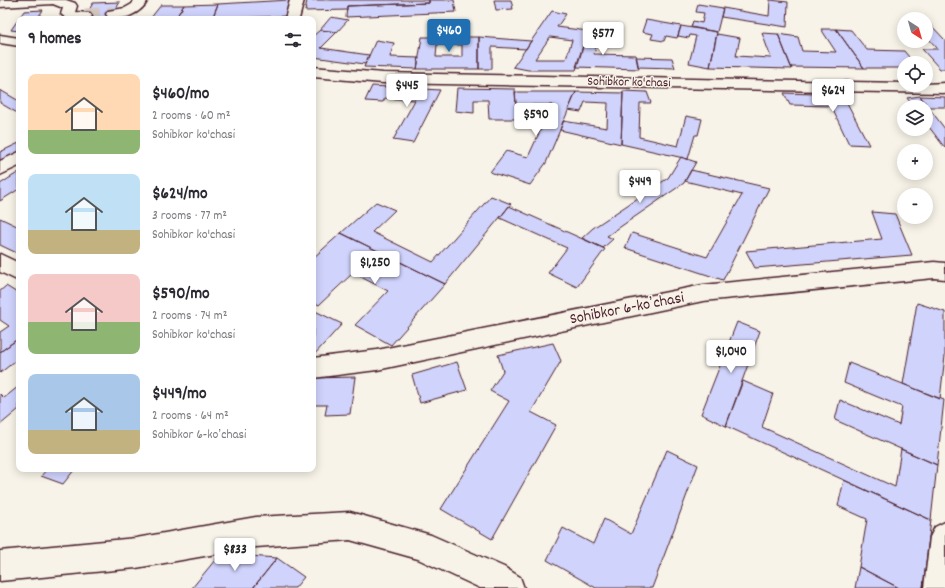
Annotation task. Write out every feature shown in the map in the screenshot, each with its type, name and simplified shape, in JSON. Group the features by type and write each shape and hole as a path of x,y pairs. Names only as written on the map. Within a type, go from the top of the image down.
{"street":[{"path":"0,3 55,0 70,6 68,14 71,16 85,16"},
{"path":"113,14 132,10 139,5 141,0"},
{"path":"293,16 297,0"},
{"path":"0,39 16,42"},
{"name":"Sohibkor ko'chasi","path":"316,72 383,78 945,88"},
{"path":"0,169 16,160"},
{"path":"0,262 16,271"},
{"name":"Sohibkor 6-koʼchasi","path":"316,368 332,367 377,360 704,293 941,273"},
{"path":"0,566 136,553 256,532 350,526 421,545 496,585"},
{"path":"939,588 945,537"}],"building":[{"path":"290,0 287,16 213,16 218,4"},
{"path":"307,0 429,0 429,3 347,6 347,10 305,11"},
{"path":"429,0 454,0 456,12 346,17 347,6 429,3"},
{"path":"494,0 511,0 513,9 496,10"},
{"path":"770,0 788,2 787,27 721,17 723,8 769,16"},
{"path":"120,2 112,16 86,16 93,3"},
{"path":"218,4 213,16 177,16 184,5"},
{"path":"698,4 723,8 717,32 691,27 693,21 702,23 704,13 696,12"},
{"path":"161,5 184,5 177,16 152,16"},
{"path":"43,10 39,16 21,16 24,11"},
{"path":"552,11 566,14 557,27 588,31 576,70 528,70 513,67","holes":["550,37 572,40 566,59 535,59"]},
{"path":"331,17 348,20 337,32 320,30"},
{"path":"646,20 681,26 677,38 666,36 664,41 651,39 653,34 642,32"},
{"path":"16,23 16,31 11,30"},
{"path":"681,26 717,32 710,67 689,63 696,36 690,35 689,38 678,36"},
{"path":"933,27 945,40 945,69 940,69 933,61 933,56 928,56 922,49 938,49 933,44"},
{"path":"821,29 836,29 864,68 791,67 778,34 798,37 802,51 836,52"},
{"path":"836,29 851,30 867,50 904,51 908,56 897,56 897,68 864,68"},
{"path":"320,30 337,32 321,48 369,55 365,64 316,57 316,33"},
{"path":"588,30 601,31 594,54 636,55 639,69 576,67"},
{"path":"762,33 778,34 792,69 710,67 717,34 740,38 736,56 771,58"},
{"path":"422,37 479,37 479,69 417,69","holes":["437,45 462,45 462,57 436,57"]},
{"path":"479,37 531,41 526,49 492,47 492,69 479,69"},
{"path":"376,40 394,43 390,57 419,58 417,69 364,67"},
{"path":"636,57 672,58 675,68 638,67"},
{"path":"372,86 440,90 413,143 393,140 415,100 385,98 383,102 365,101"},
{"path":"457,88 515,89 517,119 489,119 488,100 474,100 474,113 455,111"},
{"path":"0,90 16,99 16,112 0,103"},
{"path":"623,91 647,92 651,103 640,103 639,137 678,146 686,116 702,119 698,135 695,135 688,159 621,144"},
{"path":"515,92 576,92 546,163 530,185 490,172 506,151 528,157 552,105 516,105"},
{"path":"576,92 623,93 621,144 560,130 563,121 607,128 608,103 585,102 581,112 568,110"},
{"path":"784,93 843,95 869,145 849,144 831,106 790,105"},
{"path":"920,96 923,100 909,100 907,98"},
{"path":"920,96 945,97 945,107 933,107 933,100 923,100"},
{"path":"933,113 945,129 945,148 933,132"},
{"path":"16,144 16,155 0,163 0,152"},
{"path":"681,157 696,162 684,183 607,236 613,239 603,248 582,238 593,228 668,178"},
{"path":"691,170 769,188 723,280 625,248 632,233 707,257 742,195 685,181"},
{"path":"16,174 16,191 0,201 0,184"},
{"path":"491,196 511,204 445,284 341,233 376,202 395,210 372,232 433,262"},
{"path":"509,206 605,249 577,287 548,273 567,248 500,218"},
{"path":"872,212 895,214 897,224 899,224 912,255 755,268 746,251 882,239"},
{"path":"0,218 16,226 16,253 0,245"},
{"path":"341,233 445,284 391,345 355,325 388,291 353,273 319,305 316,304 316,255"},
{"path":"6,286 16,292 16,340 0,352 0,332 9,326 0,320 0,291"},
{"path":"917,303 945,312 945,356 940,399 903,384"},
{"path":"316,311 342,324 316,353"},
{"path":"737,322 760,331 726,426 701,414"},
{"path":"16,340 16,360 0,373 0,352"},
{"path":"553,343 561,361 531,412 556,425 492,539 441,509 509,401 490,391 503,371 498,355"},
{"path":"457,362 467,390 420,403 412,375"},
{"path":"849,363 944,400 937,465 835,420 840,400 899,425 902,407 844,383"},
{"path":"355,377 350,414 325,415 327,405 316,405 316,378"},
{"path":"743,381 773,394 762,427 895,487 901,449 937,465 931,520 726,426"},
{"path":"16,388 16,412 0,425 0,394 4,398"},
{"path":"667,450 698,465 652,588 596,588 547,560 563,528 593,544 604,519 631,534"},
{"path":"44,472 73,472 63,484 41,476"},
{"path":"844,480 931,520 923,588 899,588 859,567 867,519 838,506"},
{"path":"220,554 277,558 253,588 192,588"},
{"path":"277,558 304,577 295,588 253,588"},
{"path":"859,567 899,588 855,588"}],"tunnel":[{"path":"85,16 113,14"}]}
